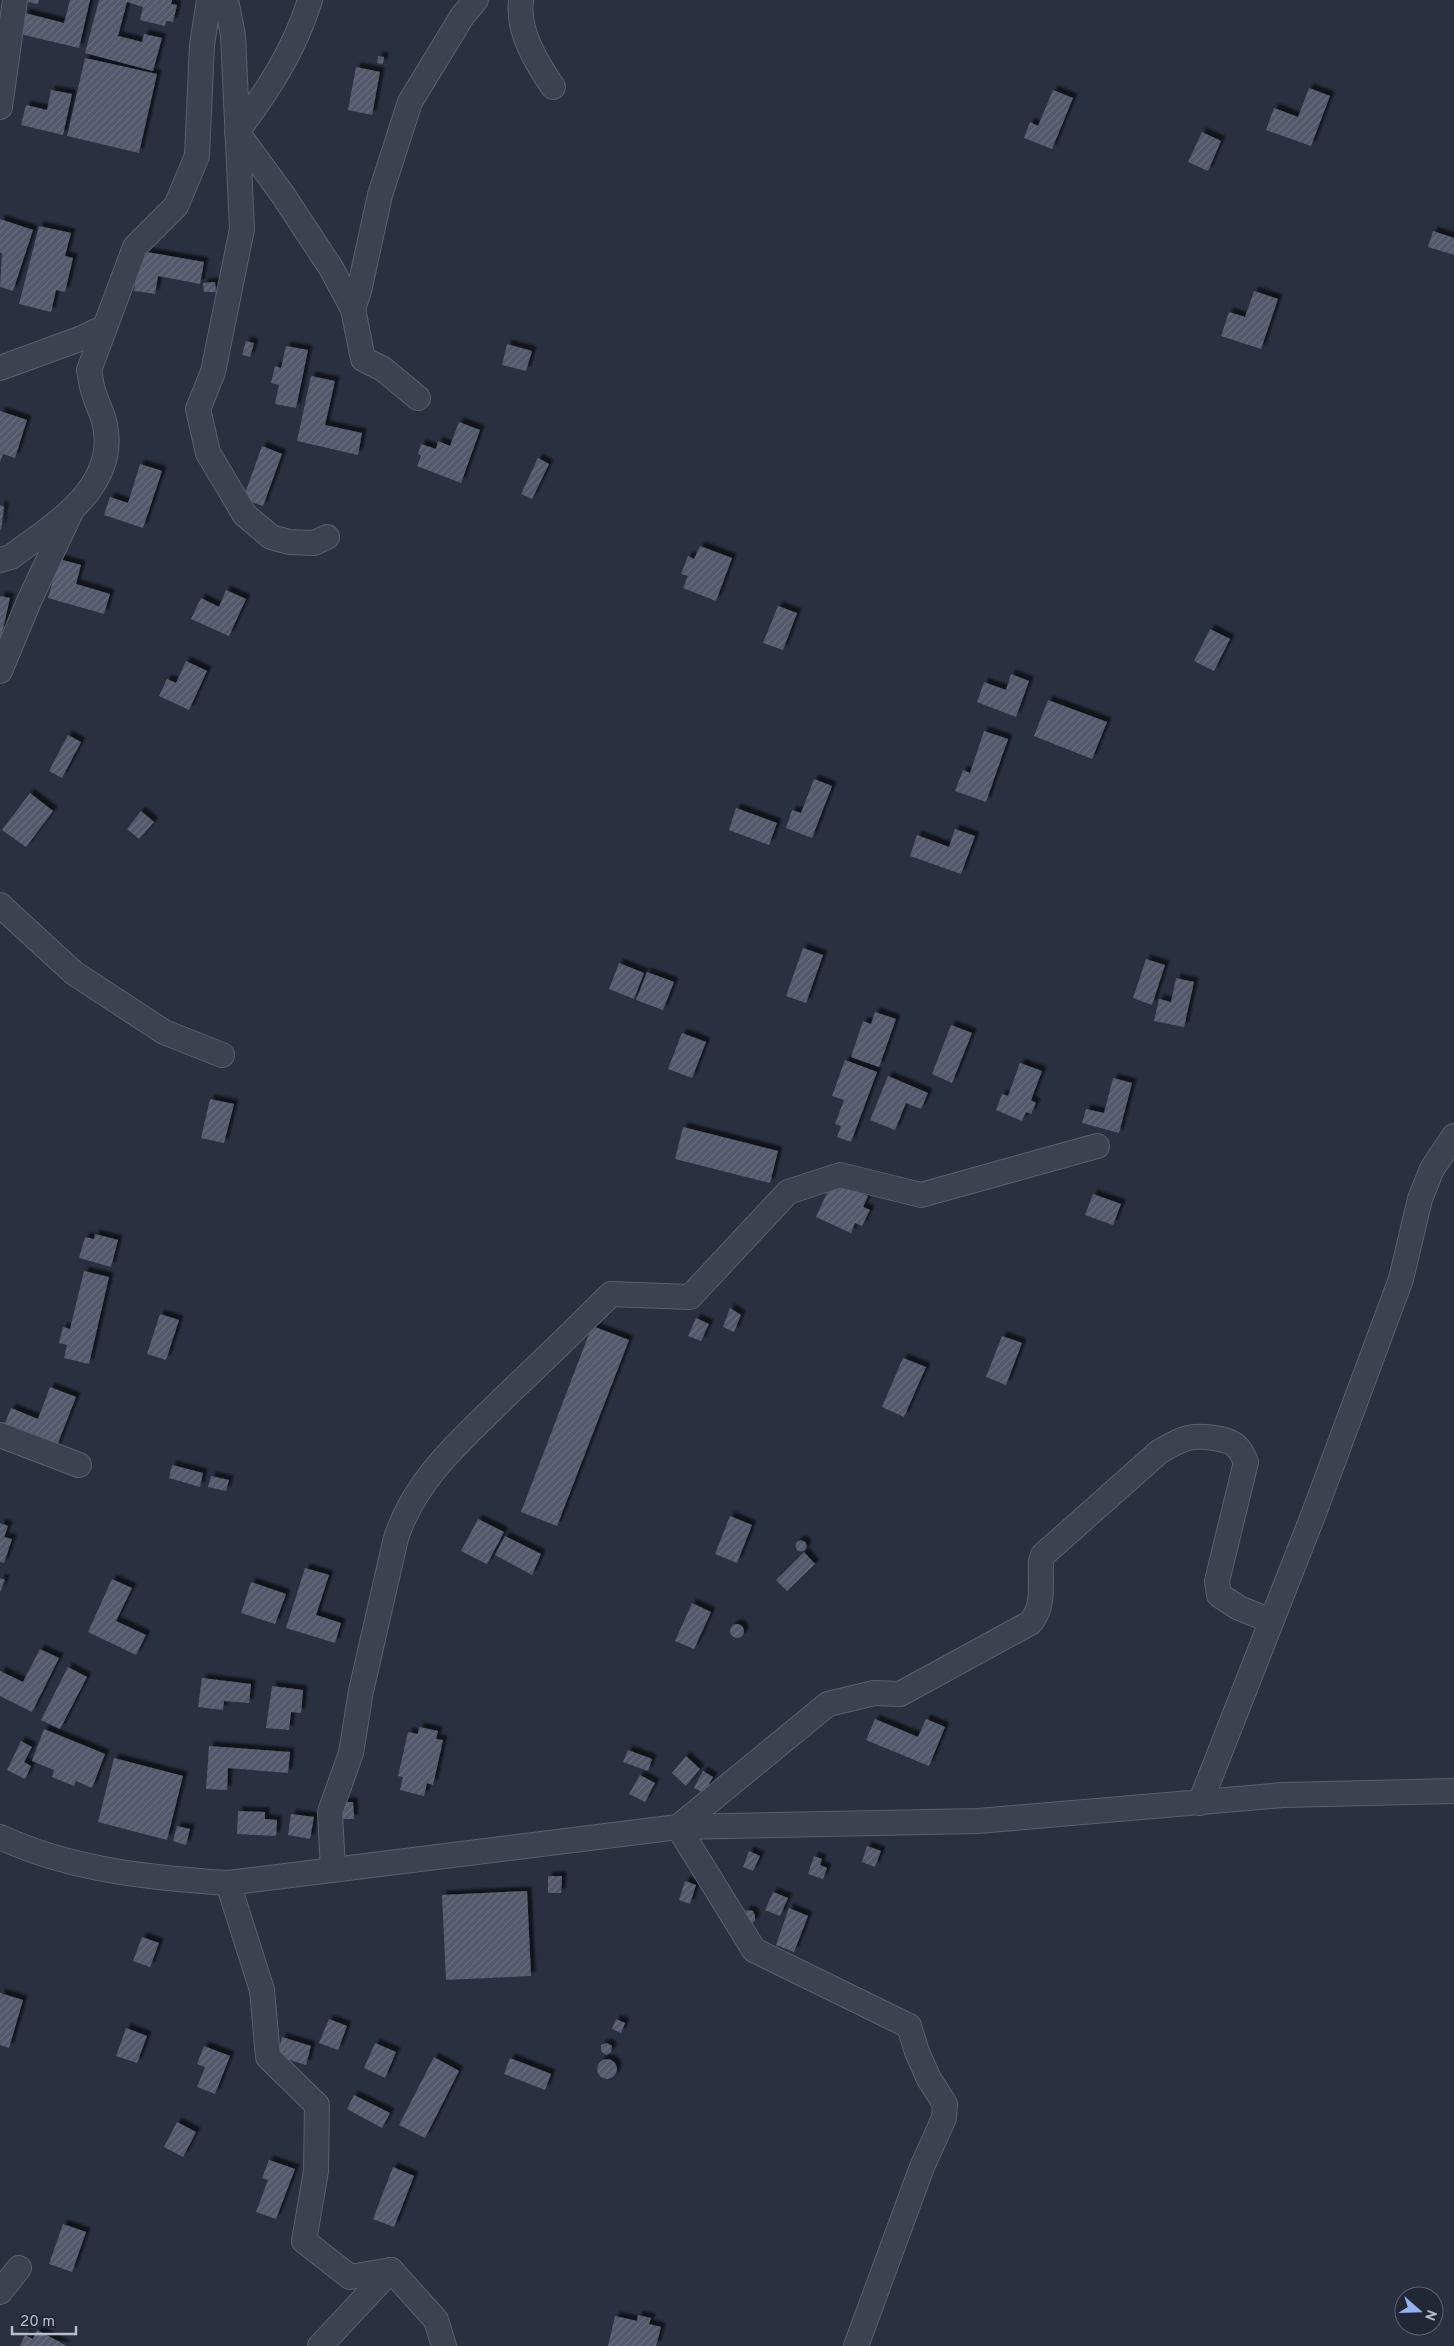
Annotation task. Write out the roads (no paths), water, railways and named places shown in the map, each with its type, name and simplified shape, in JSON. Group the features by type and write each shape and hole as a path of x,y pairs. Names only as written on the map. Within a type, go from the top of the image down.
{"street":[{"path":"0,107 15,0"},
{"path":"0,671 30,599 72,511 98,477 107,455 106,425 93,391 89,370 134,247 176,206 197,156 202,45 209,0"},
{"path":"226,0 233,35 242,229 213,372 198,409 208,453 244,515 271,537 289,542 314,543 327,537"},
{"path":"237,132 274,81 304,19 310,0"},
{"path":"353,309 359,291 380,195 410,102 463,15 476,0"},
{"path":"522,0 520,10 532,54 553,87"},
{"path":"237,132 283,195 331,268 353,309 363,359 383,369 418,398"},
{"path":"0,368 82,338 103,328"},
{"path":"0,560 10,557 72,511"},
{"path":"0,905 74,973 164,1032 222,1055"},
{"path":"1200,1803 1401,1280 1420,1199 1432,1170 1454,1136"},
{"path":"333,1870 330,1812 351,1752 361,1691 396,1538 403,1516 425,1479 482,1420 611,1294 690,1297 788,1192 840,1175 921,1195 1097,1146"},
{"path":"0,1435 79,1465"},
{"path":"678,1827 828,1704 874,1694 900,1694 1030,1623 1040,1608 1041,1562 1043,1555 1159,1452 1173,1443 1190,1437 1217,1439 1234,1444 1242,1452 1246,1462 1217,1581 1219,1594 1239,1608 1271,1621"},
{"path":"0,1837 52,1855 119,1872 163,1878 228,1883 678,1827 978,1821 1283,1795 1454,1791"},
{"path":"678,1827 754,1950 909,2026 916,2052 929,2079 945,2104 944,2118 922,2168 856,2346"},
{"path":"228,1883 262,1990 268,2057 316,2105 316,2171 304,2241 350,2277 391,2270"},
{"path":"0,2292 19,2268"},
{"path":"320,2346 391,2270"},
{"path":"391,2270 436,2320 444,2346"}]}
